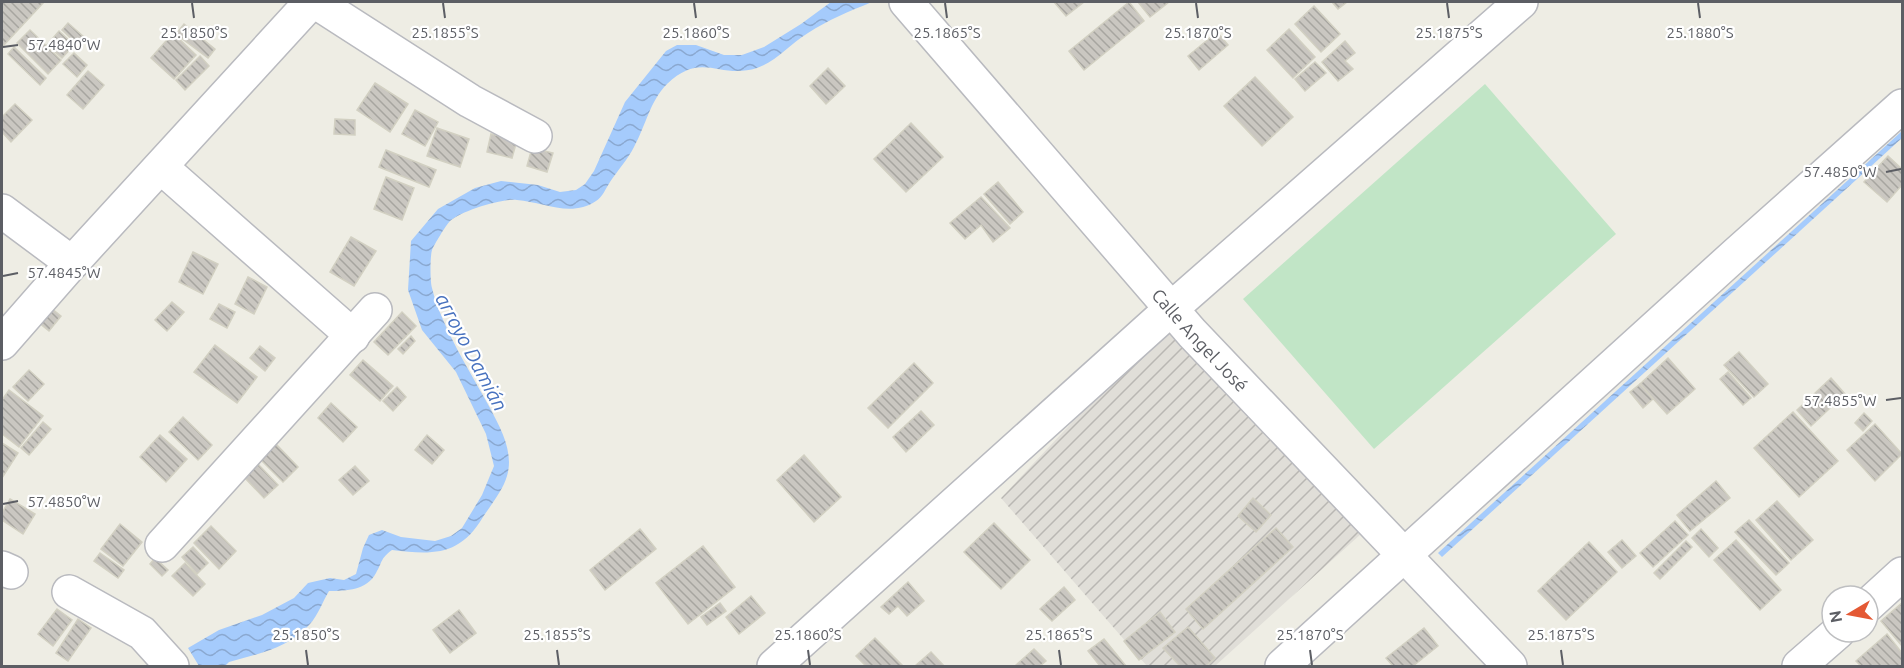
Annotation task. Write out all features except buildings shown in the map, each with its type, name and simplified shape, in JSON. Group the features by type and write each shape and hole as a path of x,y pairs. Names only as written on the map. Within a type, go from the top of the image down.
{"street":[{"path":"2,344 72,263 311,2"},
{"path":"316,2 470,101 535,136"},
{"path":"774,666 1172,308 1521,2"},
{"name":"Calle Angel José","path":"916,13 1192,333 1510,666"},
{"path":"1282,666 1902,106"},
{"path":"161,167 353,336"},
{"path":"2,211 72,263"},
{"path":"162,545 375,310"},
{"path":"1880,594 1902,574"},
{"path":"69,592 142,633 172,666"},
{"path":"1799,666 1824,644"}],"shaded area":[{"path":"1162,327 1372,524 1215,666 1147,666 1001,498"}],"green space":[{"path":"1485,84 1616,234 1374,449 1243,299"}],"water":[{"path":"831,2 872,2 816,28 771,61 757,68 732,71 701,67 679,74 667,84 652,106 632,151 598,200 586,206 567,209 527,201 502,201 472,209 450,221 432,250 431,285 449,333 494,416 508,449 509,467 500,492 474,530 455,546 433,552 392,550 367,583 349,590 329,591 313,620 293,639 272,649 229,662 225,666 199,666 188,648 219,630 262,615 294,598 308,583 330,578 344,580 356,574 369,535 382,530 401,537 435,541 451,536 462,528 482,495 494,466 486,434 456,372 422,330 408,290 411,241 438,209 475,188 501,181 538,185 560,192 576,190 585,184 594,171 625,102 666,51 677,45 696,45 724,55 742,55 764,47"},
{"path":"1902,131 1902,138 1442,557 1438,553"}],"water label":[{"name":"arroyo Damián","path":"472,352"}]}
